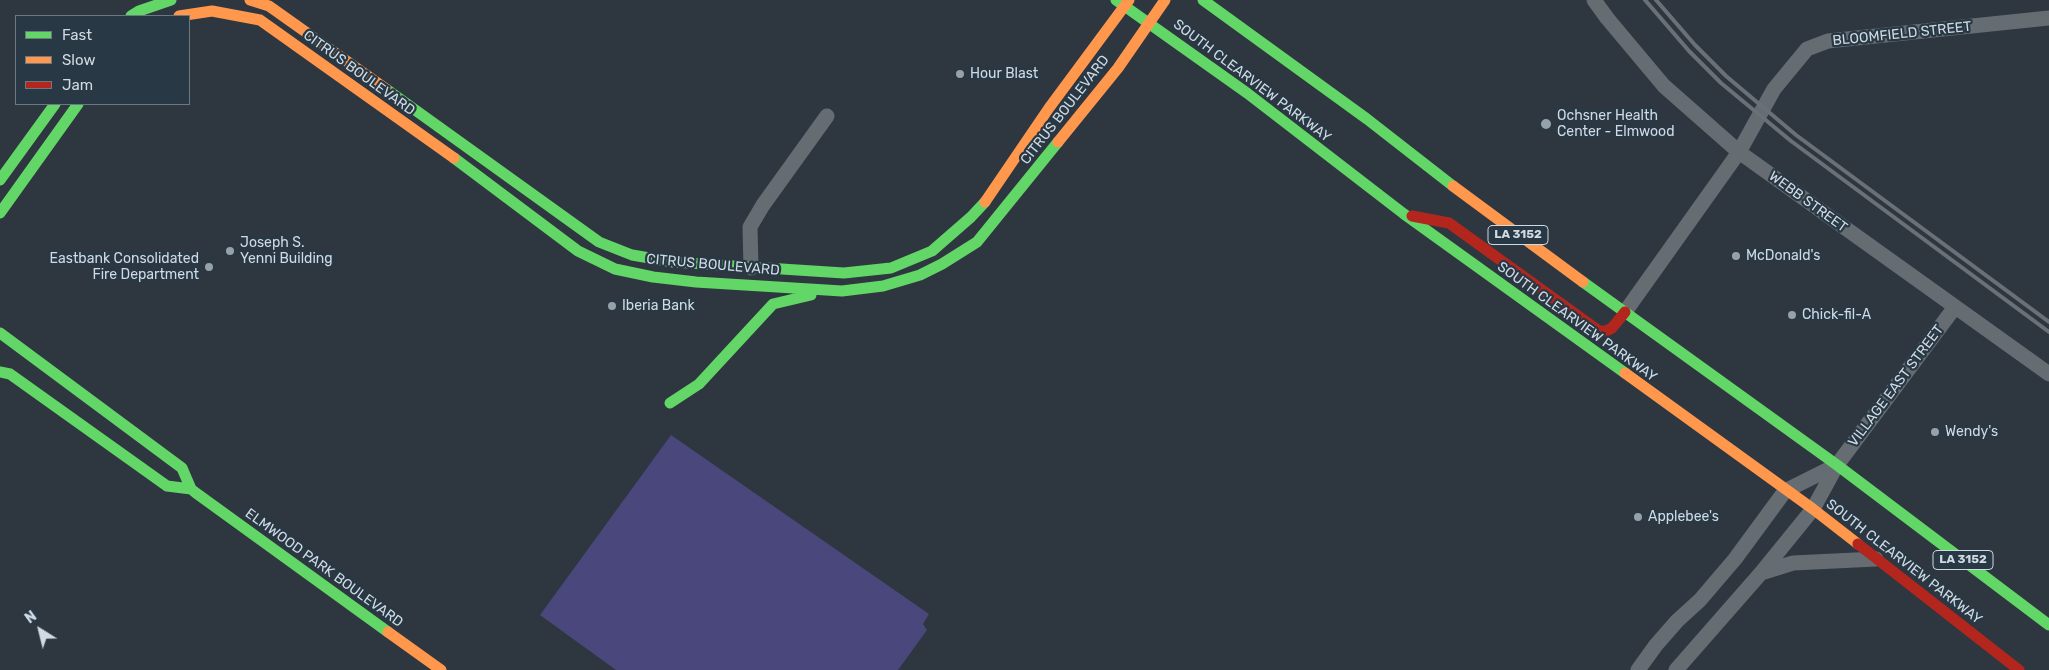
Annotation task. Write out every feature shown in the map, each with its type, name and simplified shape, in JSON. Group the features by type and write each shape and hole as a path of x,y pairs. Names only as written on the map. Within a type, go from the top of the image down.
{"main road":[{"path":"133,15 171,0"},
{"name":"CITRUS BOULEVARD","path":"250,0 270,6 598,242 632,255 673,262 844,273 891,268 932,252 971,217 985,201 1123,2"},
{"name":"CITRUS BOULEVARD","path":"187,15 212,12 260,20 495,188 578,251 615,269 653,277 696,282 842,291 883,286 920,275 942,264 977,242 1118,68 1165,0"},
{"name":"LA 3152","path":"1203,0 1367,119 1492,216 1837,465 2049,625"},
{"name":"SOUTH CLEARVIEW PARKWAY","path":"1123,2 1149,23 1247,93 1404,214 1813,510 2019,670"},
{"path":"0,180 54,105"},
{"path":"0,213 77,105"},
{"path":"1404,214 1449,223 1599,331 1606,331 1612,328 1624,312"},
{"path":"670,403 699,384 773,304 831,290"},
{"name":"ELMWOOD PARK BOULEVARD","path":"0,333 182,468 191,489"},
{"name":"ELMWOOD PARK BOULEVARD","path":"0,349 42,366"},
{"name":"ELMWOOD PARK BOULEVARD","path":"0,372 10,374 167,486 191,489 441,670"}],"street":[{"name":"WEBB STREET","path":"1594,0 1664,86 1739,152 2049,374"},
{"name":"BLOOMFIELD STREET","path":"1624,312 1739,152 1774,89 1808,49 1828,41 2049,18"},
{"path":"752,268 750,228 763,205 827,116"},
{"name":"VILLAGE EAST STREET","path":"1676,670 1813,510 1837,465 1955,307"},
{"path":"1638,670 1656,645 1677,621 1700,600 1735,559 1785,491 1837,465"},
{"path":"1761,573 1793,563 1877,559"}],"shaded area":[{"path":"671,435 929,614 923,624 927,630 898,670 616,670 540,615"}],"railway":[{"path":"1645,0 1689,51 1721,83 1791,141 2049,332"},
{"path":"1656,0 1695,45 1726,76 1796,135 2049,322"}],"traffic: fast":[{"path":"133,15 171,0"},
{"path":"1116,0 1247,93 1404,214 1625,373"},
{"path":"1203,0 1367,119 1453,186"},
{"path":"386,89 599,242 632,255 673,262 844,273 891,268 932,251 971,217 985,202"},
{"path":"0,180 54,105"},
{"path":"0,213 77,105"},
{"path":"454,158 578,251 615,269 653,277 696,282 842,291 883,286 920,275 942,264 977,242 1058,142"},
{"path":"1583,282 1837,465 2049,625"},
{"path":"670,403 699,384 773,304 811,295"},
{"path":"0,333 182,468 191,489 196,493 388,632"},
{"path":"0,372 10,374 167,486 191,489"}],"traffic: slow":[{"path":"250,0 269,6 386,89"},
{"path":"985,202 1049,108 1129,0"},
{"path":"1058,142 1118,68 1165,0"},
{"path":"186,15 212,11 260,20 454,158"},
{"path":"1453,186 1583,282"},
{"path":"1625,373 1813,509 1858,544"},
{"path":"388,632 441,670"}],"traffic: jam":[{"path":"1412,216 1449,223 1599,331 1606,331 1612,328 1625,312"},
{"path":"1858,544 2019,670"}],"place":[{"name":"Hour Blast","path":"960,74"},
{"name":"Ochsner Health Center - Elmwood","path":"1546,124"},
{"name":"Joseph S. Yenni Building","path":"230,251"},
{"name":"McDonald's","path":"1736,256"},
{"name":"Eastbank Consolidated Fire Department","path":"209,267"},
{"name":"Iberia Bank","path":"612,306"},
{"name":"Chick-fil-A","path":"1792,315"},
{"name":"Wendy's","path":"1935,432"},
{"name":"Applebee's","path":"1638,517"}]}
